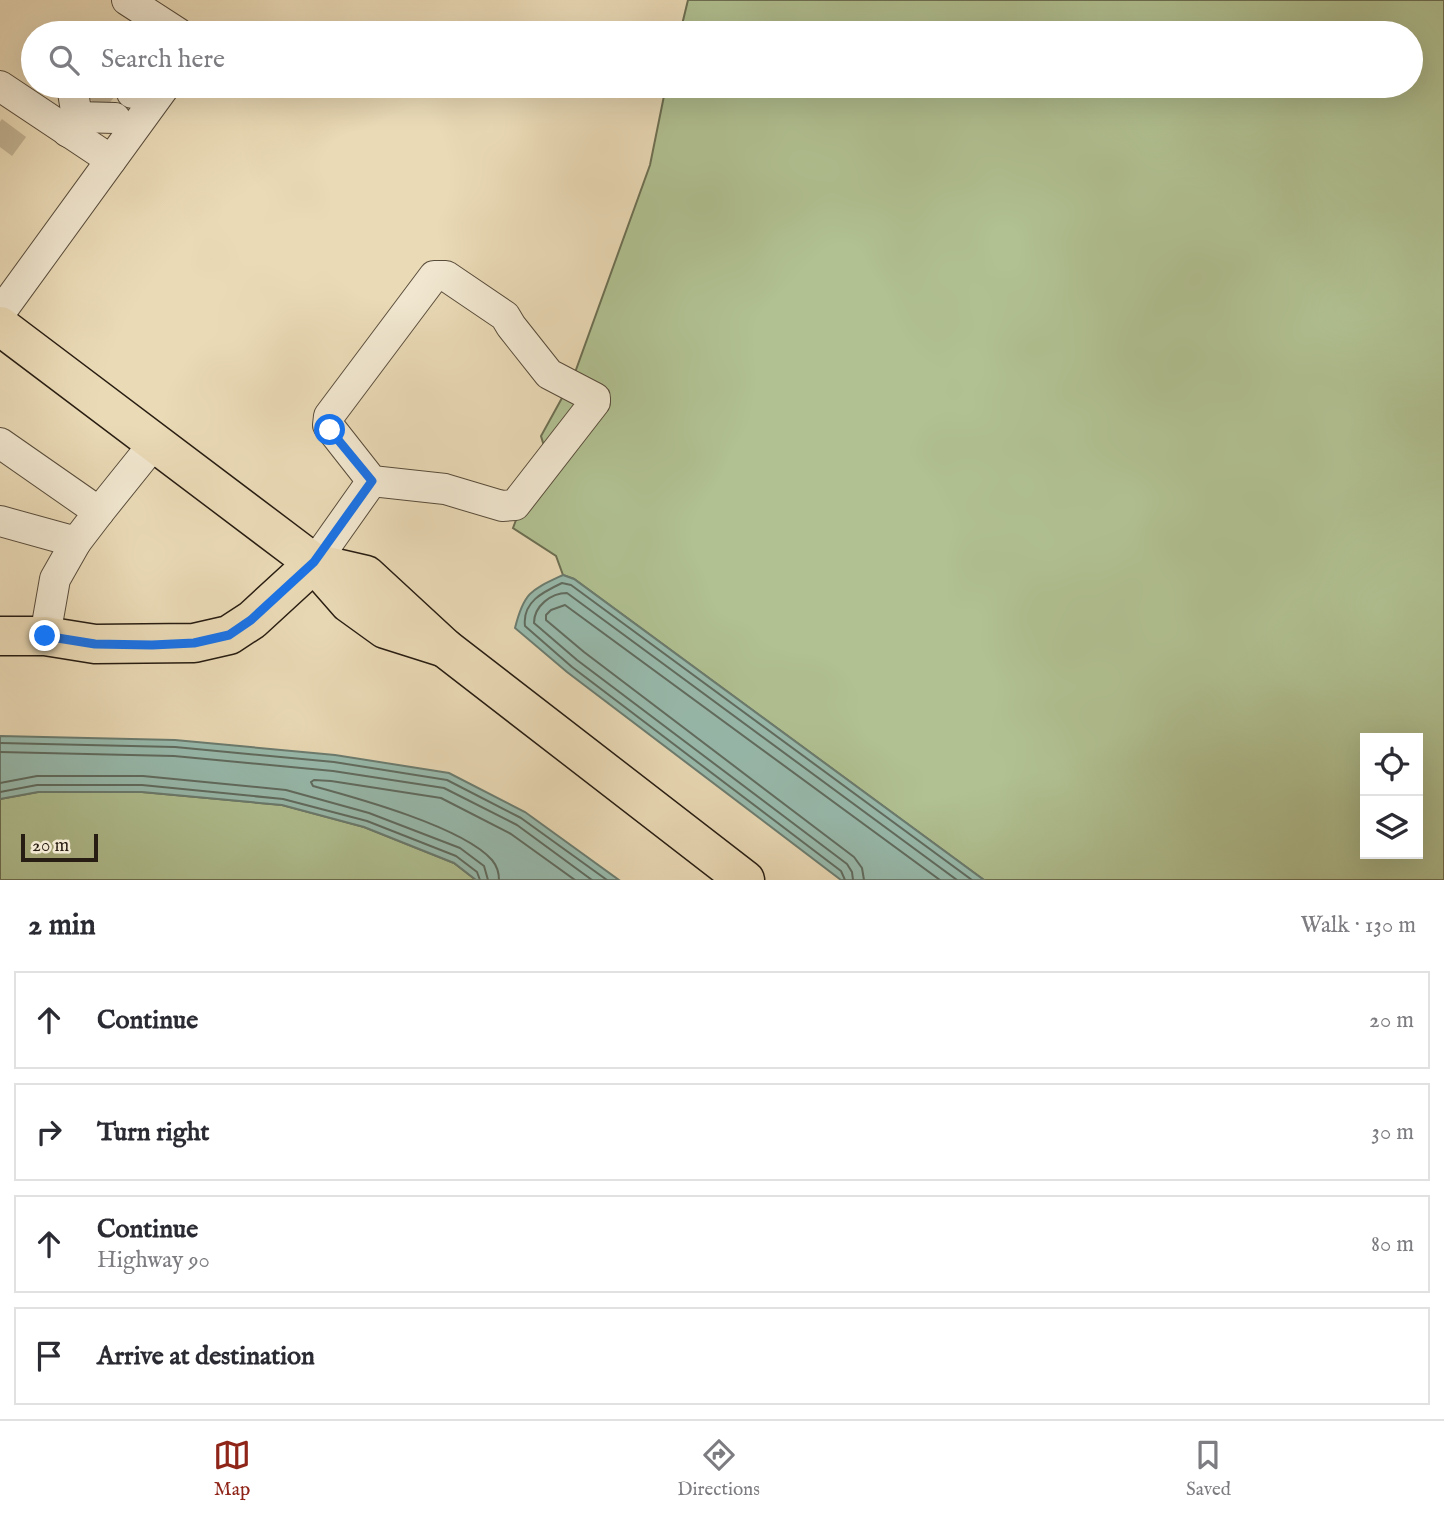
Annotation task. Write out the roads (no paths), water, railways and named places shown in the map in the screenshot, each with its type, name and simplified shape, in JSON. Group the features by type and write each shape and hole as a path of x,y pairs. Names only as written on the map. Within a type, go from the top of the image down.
{"main road":[{"path":"0,326 314,562 349,603 385,629 445,648 745,880"},
{"path":"0,636 45,636 95,644 152,645 194,643 229,635 251,620 314,562"}],"lane":[{"path":"127,0 151,21"},
{"path":"0,313 156,98"},
{"path":"11,105 85,111 111,160"},
{"path":"446,275 505,316 549,374 595,398 519,501 510,506 445,489 372,481 330,430 330,416 434,276 446,275"},
{"path":"45,636 55,579 76,542 156,441"},
{"path":"0,443 99,513"},
{"path":"314,562 372,481"},
{"path":"0,521 76,542"}],"water":[{"path":"563,575 574,579 984,880 841,880 567,672 515,628 530,594"},
{"path":"0,736 175,740 335,755 449,773 525,812 619,880 476,880 454,863 364,827 282,805 142,792 38,792 0,799"}],"tunnel":[{"path":"0,147 14,128"}]}
